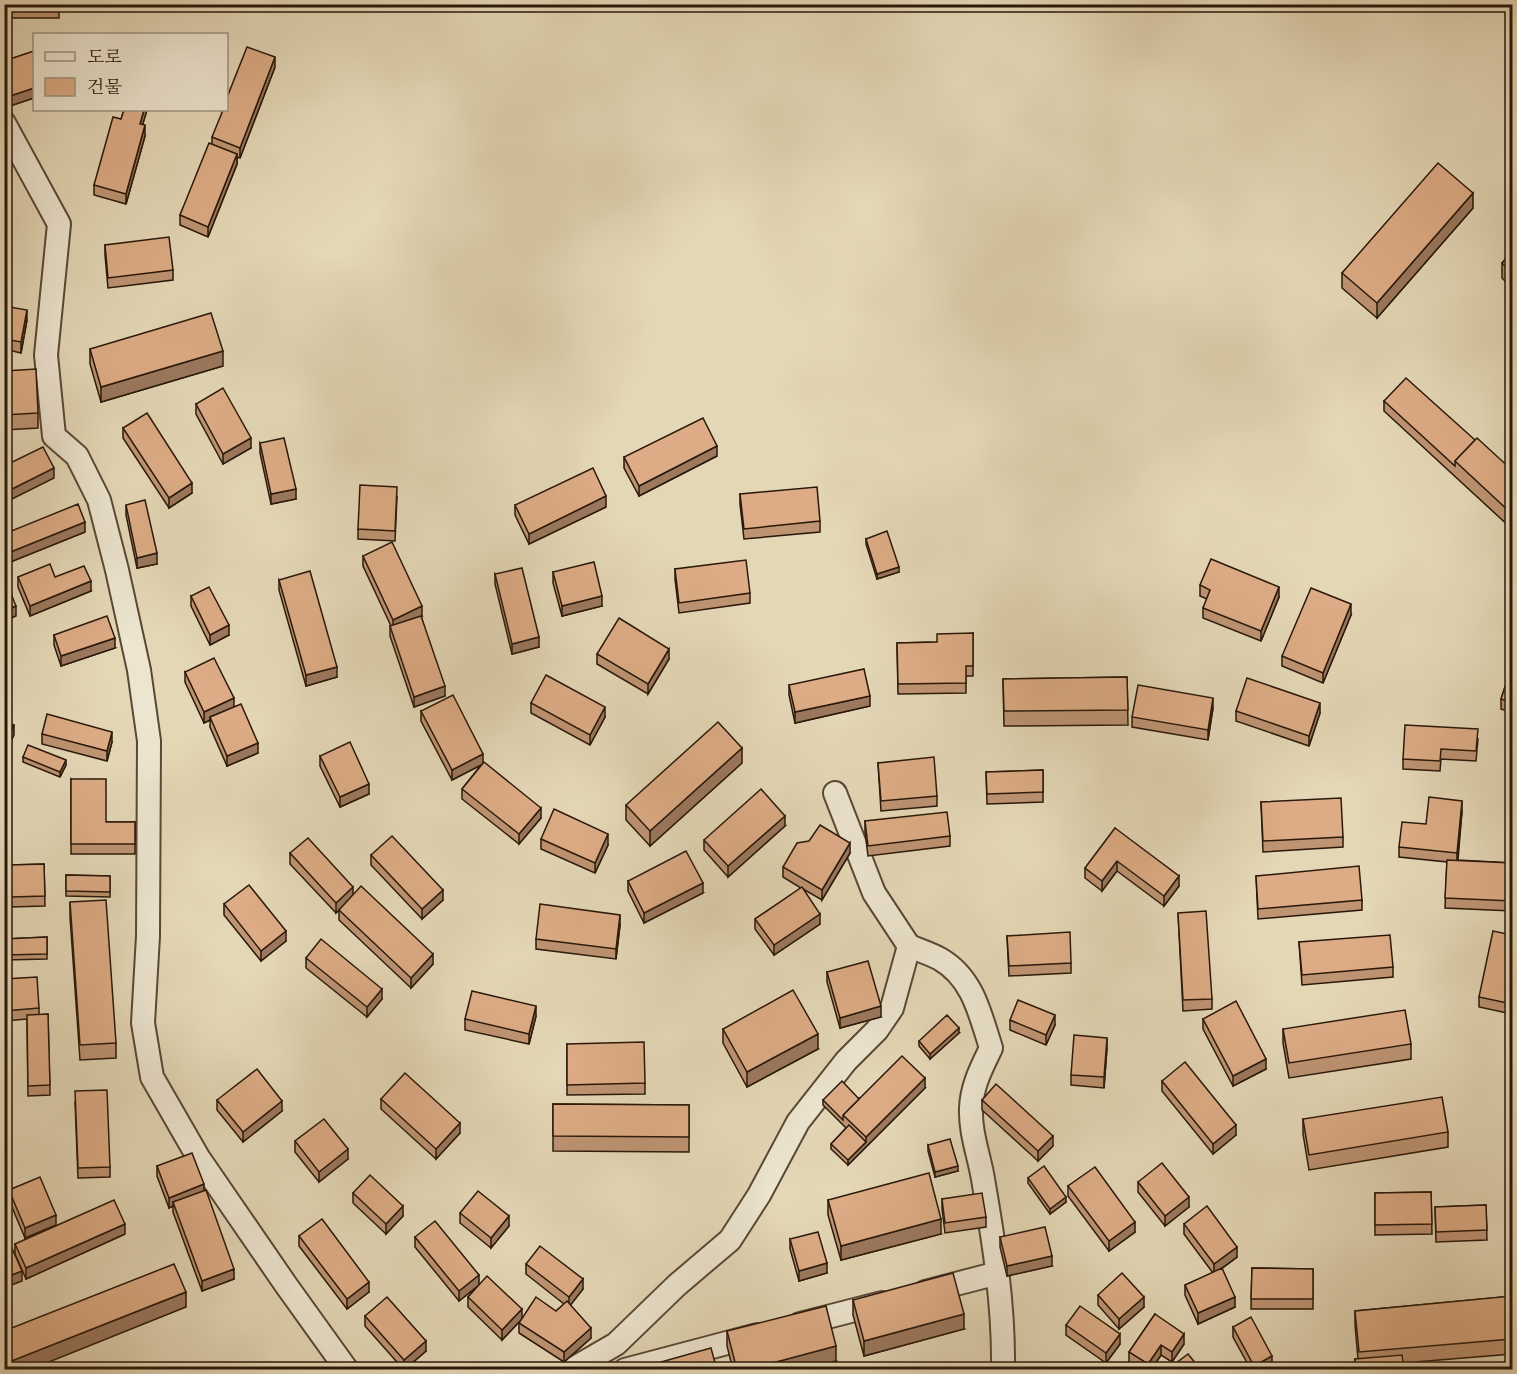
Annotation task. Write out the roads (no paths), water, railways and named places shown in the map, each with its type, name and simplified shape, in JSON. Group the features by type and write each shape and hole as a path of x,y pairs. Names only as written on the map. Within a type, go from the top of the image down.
{"street":[{"path":"4,123 59,224 46,355 54,436 77,456 99,501 117,570 138,670 149,741 148,936 142,1023 152,1077 198,1157 347,1370"},
{"path":"835,793 874,893 909,946 941,960 967,983 976,999 991,1048 976,1079 971,1107 973,1138 982,1172 998,1273 1004,1332 1003,1370"},
{"path":"571,1370 616,1344 677,1285 730,1240 759,1195 798,1122 846,1061 877,1030 892,1008 909,946"},
{"path":"625,1370 998,1273"}]}
